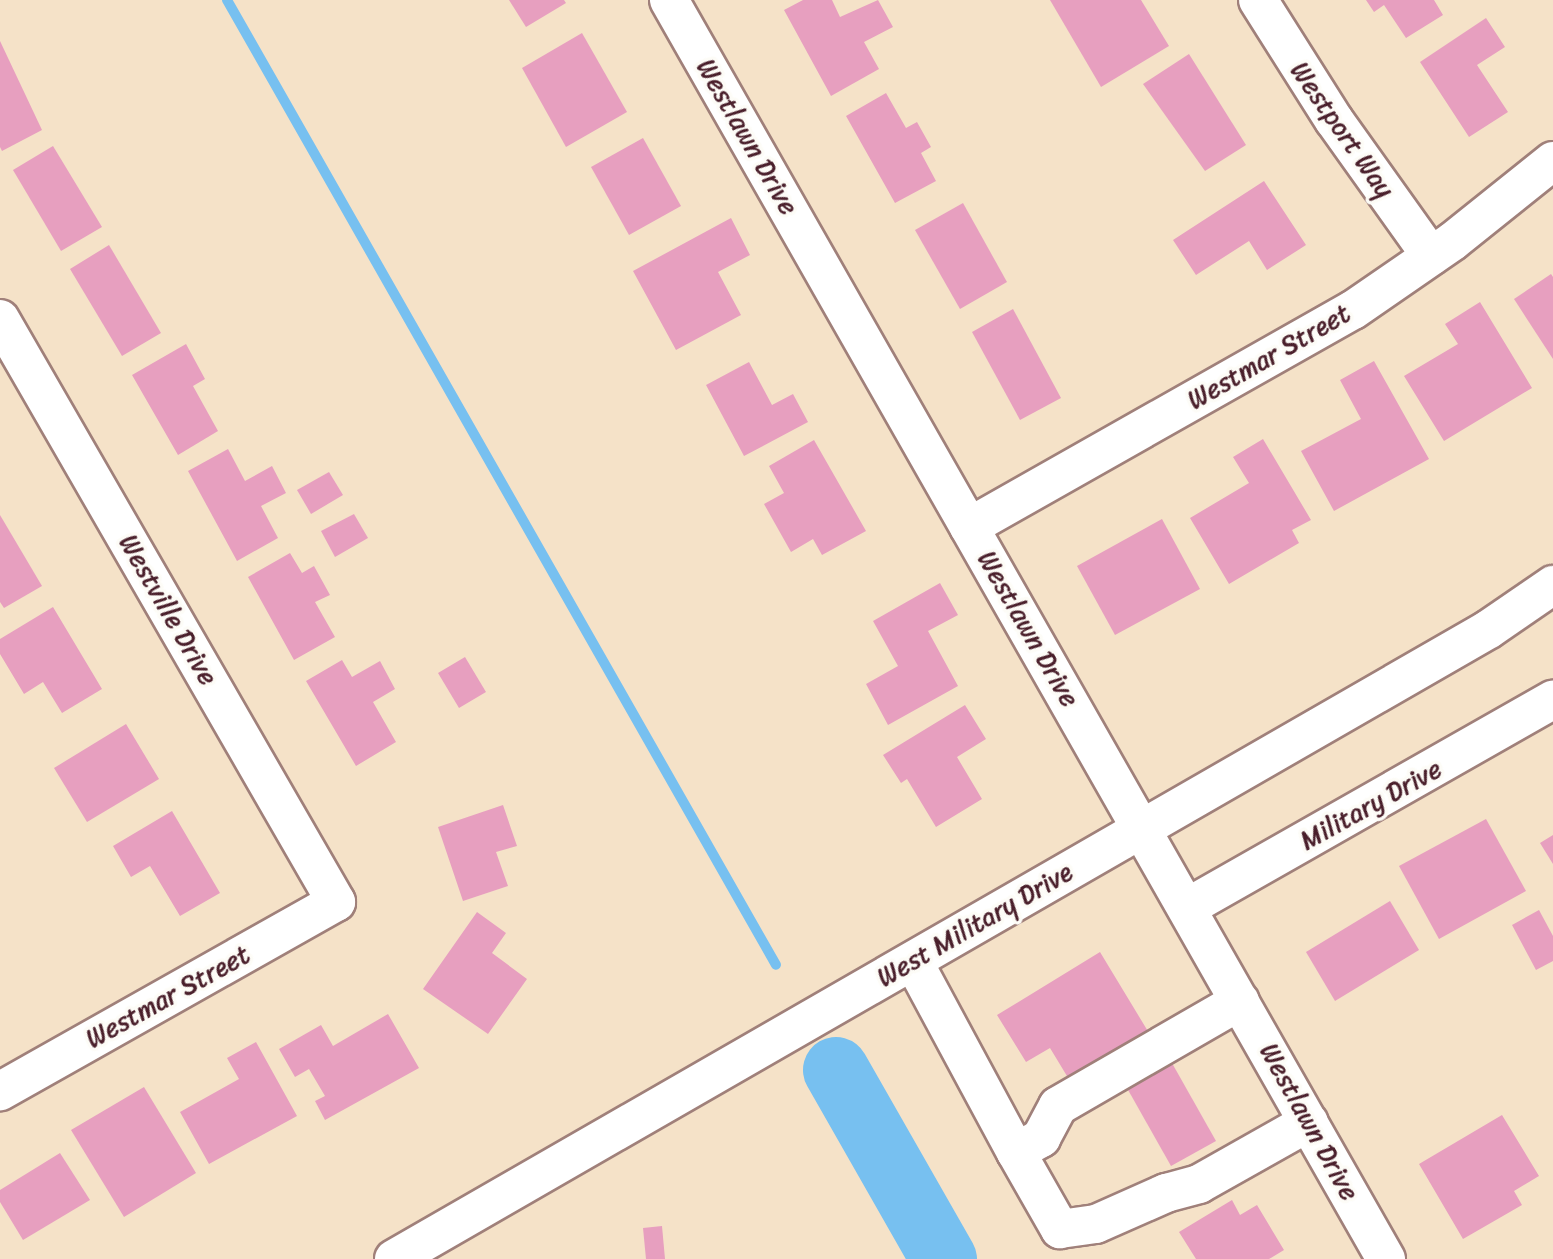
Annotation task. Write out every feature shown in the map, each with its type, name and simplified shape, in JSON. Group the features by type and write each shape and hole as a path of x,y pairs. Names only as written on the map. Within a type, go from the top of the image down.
{"street":[{"name":"Westlawn Drive","path":"669,0 968,527 1144,828 1386,1259"},
{"name":"Westport Way","path":"1258,0 1334,121 1432,256"},
{"name":"Westmar Street","path":"968,527 1353,310 1432,256 1553,161"},
{"name":"Westville Drive","path":"0,319 336,902"},
{"name":"West Military Drive","path":"394,1259 1489,629 1553,585"},
{"name":"Military Drive","path":"1188,907 1553,699"},
{"name":"Westmar Street","path":"0,1091 336,902"},
{"path":"913,961 1060,1230 1096,1224 1166,1193 1199,1184 1309,1122"},
{"path":"1016,1152 1041,1138 1058,1106 1240,1001"}],"building":[{"path":"509,0 564,0 566,3 526,27"},
{"path":"803,0 832,0 840,17 878,0 893,27 864,42 879,69 831,96 784,10"},
{"path":"1050,0 1141,0 1169,46 1101,87"},
{"path":"1366,0 1434,0 1443,15 1406,38 1384,5 1374,12"},
{"path":"1486,18 1505,47 1477,65 1508,112 1469,137 1420,62"},
{"path":"582,33 627,112 566,147 522,68"},
{"path":"0,41 42,130 2,151 0,147"},
{"path":"1189,54 1246,145 1205,171 1143,84"},
{"path":"886,93 906,128 917,122 931,147 921,153 936,181 895,203 846,116"},
{"path":"643,138 681,206 629,235 591,167"},
{"path":"53,146 102,227 61,251 13,170"},
{"path":"1264,181 1306,245 1267,270 1249,241 1196,275 1173,240"},
{"path":"963,203 1007,282 960,309 915,230"},
{"path":"731,218 750,255 718,272 741,315 676,350 633,271"},
{"path":"109,245 161,333 122,356 70,269"},
{"path":"1551,274 1553,277 1553,359 1514,299"},
{"path":"1480,302 1532,388 1444,441 1404,376 1458,344 1445,324"},
{"path":"1013,309 1061,398 1020,420 972,332"},
{"path":"186,344 205,379 193,386 218,431 178,455 132,375"},
{"path":"1374,361 1429,459 1334,511 1301,451 1361,419 1340,380"},
{"path":"749,362 772,405 793,394 808,422 744,456 706,385"},
{"path":"1263,439 1311,520 1292,530 1299,543 1229,584 1190,518 1249,483 1233,457"},
{"path":"814,440 866,531 822,555 813,539 791,552 764,504 784,493 769,466"},
{"path":"228,449 245,481 272,466 286,493 261,506 278,538 237,561 188,471"},
{"path":"329,472 343,495 311,514 297,490"},
{"path":"354,514 368,538 335,557 321,531"},
{"path":"0,515 42,586 4,608 0,602"},
{"path":"1162,519 1200,589 1115,635 1077,566"},
{"path":"290,553 302,573 314,566 330,595 315,602 335,637 294,660 248,577"},
{"path":"940,583 958,615 928,631 958,686 888,725 866,684 898,666 873,621"},
{"path":"53,607 102,689 62,713 43,682 24,694 0,654 0,639"},
{"path":"465,657 486,692 459,708 438,673"},
{"path":"342,660 352,677 380,661 395,689 373,702 396,742 356,766 306,681"},
{"path":"965,705 986,739 957,757 982,799 936,827 907,779 901,783 883,755"},
{"path":"126,724 159,779 87,822 54,768"},
{"path":"503,805 517,846 496,852 508,886 463,901 438,827"},
{"path":"172,811 220,893 180,916 150,866 131,877 113,846"},
{"path":"1486,819 1526,891 1439,939 1399,866"},
{"path":"1553,835 1553,864 1540,843"},
{"path":"1390,901 1419,950 1335,1001 1306,952"},
{"path":"1539,910 1553,936 1553,961 1536,970 1512,925"},
{"path":"477,912 506,933 492,953 527,979 488,1034 423,989"},
{"path":"1100,952 1149,1033 1070,1081 1050,1048 1026,1062 997,1015"},
{"path":"388,1014 419,1068 325,1120 315,1101 325,1096 309,1069 295,1077 279,1049 321,1025 333,1046"},
{"path":"256,1042 297,1116 209,1164 180,1112 239,1079 227,1058"},
{"path":"1168,1056 1216,1141 1171,1166 1123,1081"},
{"path":"144,1087 196,1173 124,1217 71,1130"},
{"path":"1502,1115 1539,1176 1514,1191 1522,1205 1463,1239 1419,1164"},
{"path":"60,1153 90,1200 23,1240 0,1202 0,1190"},
{"path":"1232,1200 1240,1215 1257,1205 1284,1250 1269,1259 1196,1259 1179,1232"},
{"path":"662,1226 665,1259 646,1259 643,1228"}],"waterway":[{"path":"227,0 776,965"},
{"path":"836,1070 944,1259"}]}
